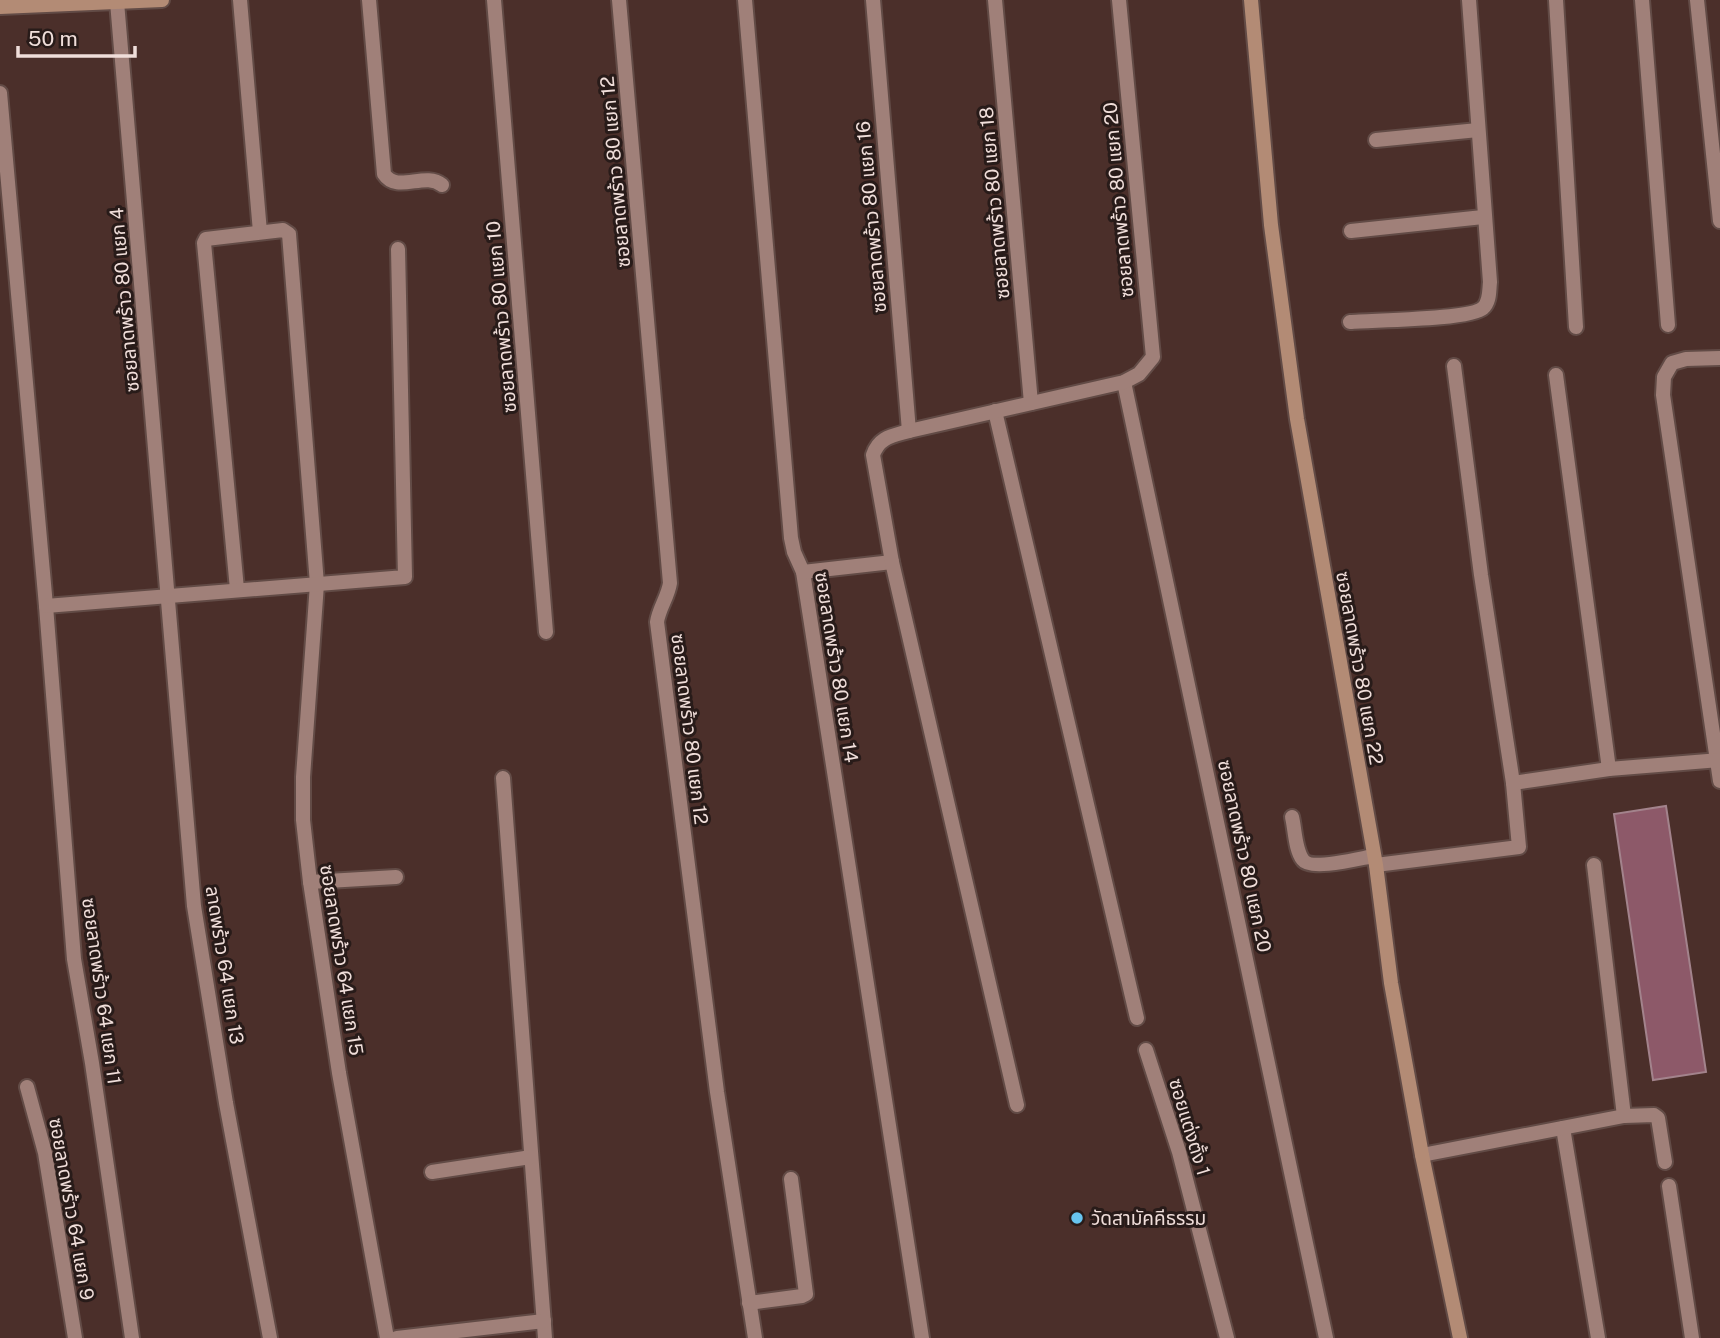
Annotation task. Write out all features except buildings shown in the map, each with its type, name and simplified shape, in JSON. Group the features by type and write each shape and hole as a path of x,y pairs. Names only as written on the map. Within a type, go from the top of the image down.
{"street":[{"path":"0,7 162,0"},
{"path":"237,589 203,248 206,239 260,232 240,0"},
{"path":"369,0 384,174 394,183 433,180 442,185"},
{"name":"ซอยลาดพร้าว 80 แยก 10","path":"494,0 546,632"},
{"name":"ซอยลาดพร้าว 80 แยก 12","path":"619,0 670,583 668,593 658,611 657,622 717,1092 755,1338"},
{"name":"ซอยลาดพร้าว 80 แยก 14","path":"745,0 791,538 803,572 922,1338"},
{"name":"ซอยลาดพร้าว 80 แยก 16","path":"873,0 909,431"},
{"name":"ซอยลาดพร้าว 80 แยก 18","path":"995,0 1031,403"},
{"name":"ซอยลาดพร้าว 80 แยก 20","path":"1017,1105 892,562 873,455 876,445 884,439 909,431 1124,382 1139,374 1153,357 1119,0"},
{"name":"ซอยลาดพร้าว 80 แยก 22","path":"1251,0 1271,225 1297,419 1375,860 1391,983 1422,1154 1460,1338"},
{"path":"1350,322 1463,315 1482,309 1488,300 1490,282 1483,217 1469,0"},
{"path":"1556,0 1576,327"},
{"path":"1642,0 1668,325"},
{"path":"1697,0 1720,221"},
{"name":"ซอยลาดพร้าว 80 แยก 4","path":"117,2 169,595"},
{"name":"ซอยลาดพร้าว 64 แยก 11","path":"0,93 46,606 74,960 92,1063 132,1338"},
{"path":"1376,140 1478,130"},
{"path":"1351,231 1483,217"},
{"name":"ซอยลาดพร้าว 64 แยก 15","path":"260,232 284,230 289,234 317,584 303,777 303,820 340,1073 387,1338"},
{"path":"46,606 405,577 398,249"},
{"path":"1720,358 1686,359 1672,363 1664,377 1663,395 1720,781"},
{"path":"1292,817 1302,860 1307,864 1321,865 1519,847 1513,783 1481,575 1454,366"},
{"path":"1556,375 1609,769"},
{"name":"ซอยลาดพร้าว 80 แยก 20","path":"1124,382 1326,1338"},
{"path":"995,411 1137,1018"},
{"path":"803,572 892,562"},
{"name":"ลาดพร้าว 64 แยก 13","path":"169,595 194,906 226,1103 270,1338"},
{"path":"1513,783 1609,769 1719,760"},
{"path":"503,778 545,1338"},
{"path":"1594,866 1624,1116"},
{"path":"310,882 396,877"},
{"name":"ซอยแต่งตั้ง 1","path":"1146,1050 1179,1152 1227,1338"},
{"name":"ซอยลาดพร้าว 64 แยก 9","path":"27,1087 46,1153 75,1338"},
{"path":"1422,1154 1624,1116 1654,1115 1658,1118 1665,1162"},
{"path":"1563,1128 1598,1338"},
{"path":"432,1172 531,1157"},
{"path":"749,1303 802,1297 806,1294 791,1179"},
{"path":"1669,1186 1692,1338"},
{"path":"397,1338 544,1321"}],"place":[{"name":"วัดสามัคคีธรรม","path":"1077,1218"}]}
